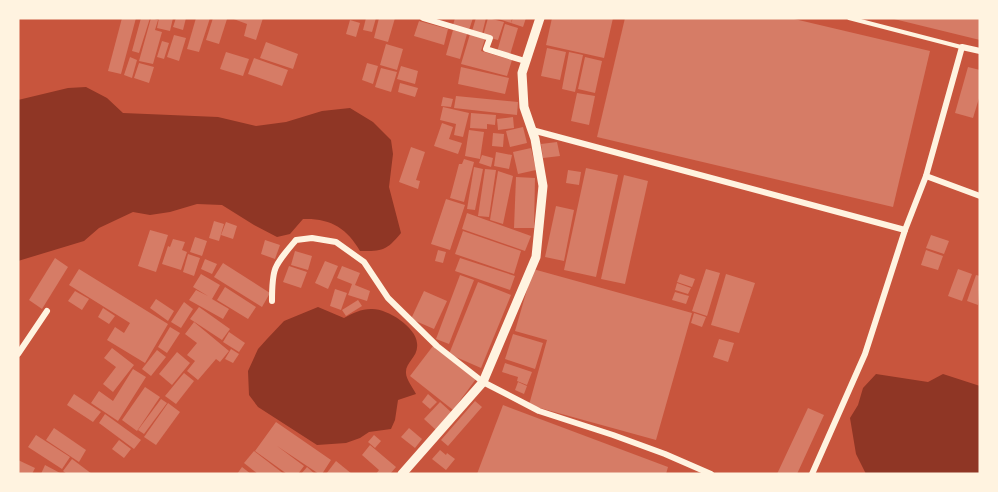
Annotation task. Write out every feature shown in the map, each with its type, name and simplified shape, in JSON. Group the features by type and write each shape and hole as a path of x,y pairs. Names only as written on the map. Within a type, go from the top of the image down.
{"street":[{"path":"423,18 490,38 486,49 525,61"},
{"path":"402,474 483,382 536,257 543,186 532,130 524,107 522,73 540,18"},
{"path":"812,474 865,354 905,230 926,176 962,47 980,51"},
{"path":"532,130 905,230"},
{"path":"926,176 980,196"},
{"path":"272,301 272,279 276,264 296,240 312,238 336,242 364,262 388,298 437,346 483,382 539,411 634,442 711,474"},
{"path":"18,354 47,311"}],"lane":[{"path":"849,18 962,47"}],"shaded area":[{"path":"86,87 107,98 123,113 218,117 256,126 286,122 322,111 350,108 373,122 391,140 393,154 389,187 401,233 384,249 360,251 349,236 337,226 321,220 303,219 290,234 277,237 222,205 197,204 150,215 133,212 99,228 84,241 18,261 18,100 68,88"},
{"path":"318,307 344,318 364,310 378,310 392,315 412,331 417,348 406,373 416,394 398,400 391,429 369,432 346,443 317,445 258,407 249,395 248,371 258,349 284,321"},
{"path":"876,374 928,382 943,374 980,386 980,474 866,474 856,454 850,418 858,405 863,388"}],"building":[{"path":"122,18 136,18 121,74 108,71"},
{"path":"141,18 150,18 139,53 132,51"},
{"path":"151,18 158,20 155,30 162,32 153,64 139,61"},
{"path":"159,18 173,18 170,31 157,28"},
{"path":"176,18 186,18 183,30 173,27"},
{"path":"196,18 210,18 199,52 187,49"},
{"path":"213,18 227,19 219,44 206,40"},
{"path":"231,18 263,18 256,40 244,36 247,24"},
{"path":"366,18 376,18 372,32 363,30"},
{"path":"379,18 395,18 388,42 374,38"},
{"path":"455,18 473,18 469,30 453,25"},
{"path":"476,18 486,18 482,34 472,31"},
{"path":"488,18 504,22 498,40 483,36"},
{"path":"496,18 512,18 511,23"},
{"path":"513,18 526,18 523,27 511,23"},
{"path":"552,18 613,18 604,58 546,45"},
{"path":"625,18 790,18 930,51 893,207 597,137"},
{"path":"980,18 980,40 894,19"},
{"path":"350,20 360,23 356,37 346,34"},
{"path":"419,21 448,29 444,45 414,36"},
{"path":"505,24 518,28 510,55 497,52"},
{"path":"453,30 467,34 460,59 446,55"},
{"path":"470,34 485,39 481,51 512,60 507,76 461,64"},
{"path":"174,35 186,38 179,61 167,57"},
{"path":"162,41 169,43 164,59 157,57"},
{"path":"266,42 298,54 293,69 260,58"},
{"path":"386,44 403,49 397,70 380,65"},
{"path":"547,48 566,52 560,80 541,76"},
{"path":"226,52 249,59 243,76 220,69"},
{"path":"569,52 583,55 575,92 562,89"},
{"path":"130,57 137,60 132,78 124,75"},
{"path":"585,57 602,61 595,93 578,89"},
{"path":"254,58 288,70 282,86 248,74"},
{"path":"139,63 154,67 149,83 134,78"},
{"path":"367,63 378,66 373,84 362,80"},
{"path":"401,66 418,71 415,84 397,79"},
{"path":"461,67 509,78 505,94 458,84"},
{"path":"968,67 980,70 980,95 973,118 955,113"},
{"path":"381,68 397,72 391,92 375,87"},
{"path":"400,83 418,88 415,97 398,92"},
{"path":"577,93 595,96 589,125 571,121"},
{"path":"456,96 518,102 517,115 454,108"},
{"path":"443,97 453,99 451,107 441,106"},
{"path":"443,107 469,113 463,137 454,135 456,124 440,120"},
{"path":"471,113 496,115 495,125 487,124 487,129 470,128"},
{"path":"513,117 514,128 498,130 497,119"},
{"path":"442,123 453,127 449,139 462,143 458,154 434,146"},
{"path":"523,127 527,143 510,147 506,131"},
{"path":"469,130 484,132 480,159 465,156"},
{"path":"493,133 504,134 503,147 492,146"},
{"path":"557,142 560,156 543,158 541,144"},
{"path":"411,147 425,152 416,180 420,181 418,189 399,182"},
{"path":"531,148 536,170 518,174 513,152"},
{"path":"496,152 512,155 509,169 494,166"},
{"path":"482,155 493,158 491,167 479,163"},
{"path":"464,159 474,162 464,202 450,198 459,164 462,164"},
{"path":"474,167 483,169 475,210 467,209"},
{"path":"586,168 618,175 596,277 564,270"},
{"path":"485,169 496,170 489,217 478,216"},
{"path":"568,170 581,172 579,185 566,183"},
{"path":"498,171 513,176 503,224 490,220"},
{"path":"624,175 648,181 625,284 601,279"},
{"path":"516,177 535,178 534,228 514,228"},
{"path":"446,199 465,205 450,250 431,244"},
{"path":"556,206 574,210 564,261 545,257"},
{"path":"467,213 531,236 525,251 462,229"},
{"path":"214,221 224,224 219,241 209,238"},
{"path":"226,222 237,226 233,239 221,235"},
{"path":"150,230 168,235 156,272 138,266"},
{"path":"463,231 521,251 514,274 455,254"},
{"path":"931,235 949,241 944,254 926,248"},
{"path":"195,237 207,241 202,256 190,252"},
{"path":"173,239 185,242 182,250 187,252 181,270 162,264"},
{"path":"265,240 280,245 275,259 261,254"},
{"path":"438,250 446,252 443,263 435,261"},
{"path":"926,250 943,256 938,270 921,265"},
{"path":"295,251 312,256 308,270 291,265"},
{"path":"188,254 200,258 194,276 183,272"},
{"path":"55,258 68,267 42,309 29,300"},
{"path":"460,258 515,276 510,290 455,271"},
{"path":"205,259 217,264 212,274 201,269"},
{"path":"325,261 338,266 328,289 315,283"},
{"path":"223,263 270,293 262,307 214,277"},
{"path":"289,266 307,272 301,288 283,282"},
{"path":"342,266 360,273 355,285 370,291 367,301 348,295 352,284 337,278"},
{"path":"79,269 168,324 145,363 107,340 115,327 124,333 130,323 69,285"},
{"path":"533,269 692,313 656,440 529,405 547,340 515,331"},
{"path":"706,269 720,273 707,316 692,311"},
{"path":"958,269 972,274 962,301 948,296"},
{"path":"201,274 220,285 212,299 229,309 223,319 189,300 196,290 208,296 193,287"},
{"path":"680,274 695,279 692,287 677,282"},
{"path":"726,274 755,283 739,333 711,325"},
{"path":"460,275 474,280 449,344 436,339"},
{"path":"976,275 980,276 978,305 967,301"},
{"path":"478,282 511,295 481,368 449,354"},
{"path":"677,283 691,288 688,294 675,290"},
{"path":"225,287 256,307 248,319 217,300"},
{"path":"335,289 347,293 341,310 330,306"},
{"path":"75,291 89,299 82,310 68,301"},
{"path":"424,291 447,301 434,329 411,319"},
{"path":"675,292 689,296 686,304 672,300"},
{"path":"156,299 174,311 168,321 150,308"},
{"path":"358,300 362,306 346,316 342,310"},
{"path":"184,302 193,309 181,328 171,322"},
{"path":"199,307 230,329 222,340 190,319"},
{"path":"103,308 115,316 109,324 98,317"},
{"path":"694,313 706,317 702,327 691,323"},
{"path":"194,322 229,351 220,362 216,359 198,380 187,371 195,361 187,355 197,343 185,334"},
{"path":"170,327 180,333 167,353 158,347"},
{"path":"229,332 245,343 239,352 223,342"},
{"path":"513,334 543,343 535,369 505,359"},
{"path":"719,339 734,343 728,362 713,357"},
{"path":"433,346 476,379 453,410 410,376"},
{"path":"112,348 134,365 113,392 103,384 116,367 104,358"},
{"path":"231,349 239,354 233,363 225,359"},
{"path":"157,350 166,357 151,376 142,369"},
{"path":"177,352 190,363 172,385 159,374"},
{"path":"505,363 532,372 527,385 517,381 518,377 502,372"},
{"path":"133,369 146,377 118,421 91,403 99,391 113,401"},
{"path":"184,373 194,381 176,404 165,396"},
{"path":"518,382 527,386 524,394 515,390"},
{"path":"145,387 160,397 137,431 122,420"},
{"path":"74,394 101,412 93,422 67,405"},
{"path":"428,394 437,402 430,409 422,402"},
{"path":"161,399 167,403 144,434 138,430"},
{"path":"475,401 482,407 448,446 441,440"},
{"path":"440,402 451,412 436,430 424,419"},
{"path":"168,403 180,412 156,445 144,437"},
{"path":"503,405 668,467 666,474 477,474"},
{"path":"808,408 824,415 797,474 777,474"},
{"path":"105,414 141,440 134,449 99,423"},
{"path":"276,422 331,460 322,474 277,446 304,466 298,474 287,474 255,451"},
{"path":"54,428 86,450 79,462 46,440"},
{"path":"409,428 422,439 415,448 401,437"},
{"path":"36,435 70,457 62,469 28,447"},
{"path":"374,435 381,441 375,448 368,442"},
{"path":"119,440 131,449 124,458 112,449"},
{"path":"370,445 396,467 390,474 376,474 379,470 362,455"},
{"path":"440,450 455,459 446,470 432,459"},
{"path":"254,451 284,474 258,474 244,463"},
{"path":"72,459 92,474 67,474 63,471"},
{"path":"18,460 35,468 32,474 18,474"},
{"path":"336,461 352,474 326,474"},
{"path":"45,465 62,474 41,474"},
{"path":"242,467 251,474 237,474"},
{"path":"307,467 315,474 301,474"}]}
